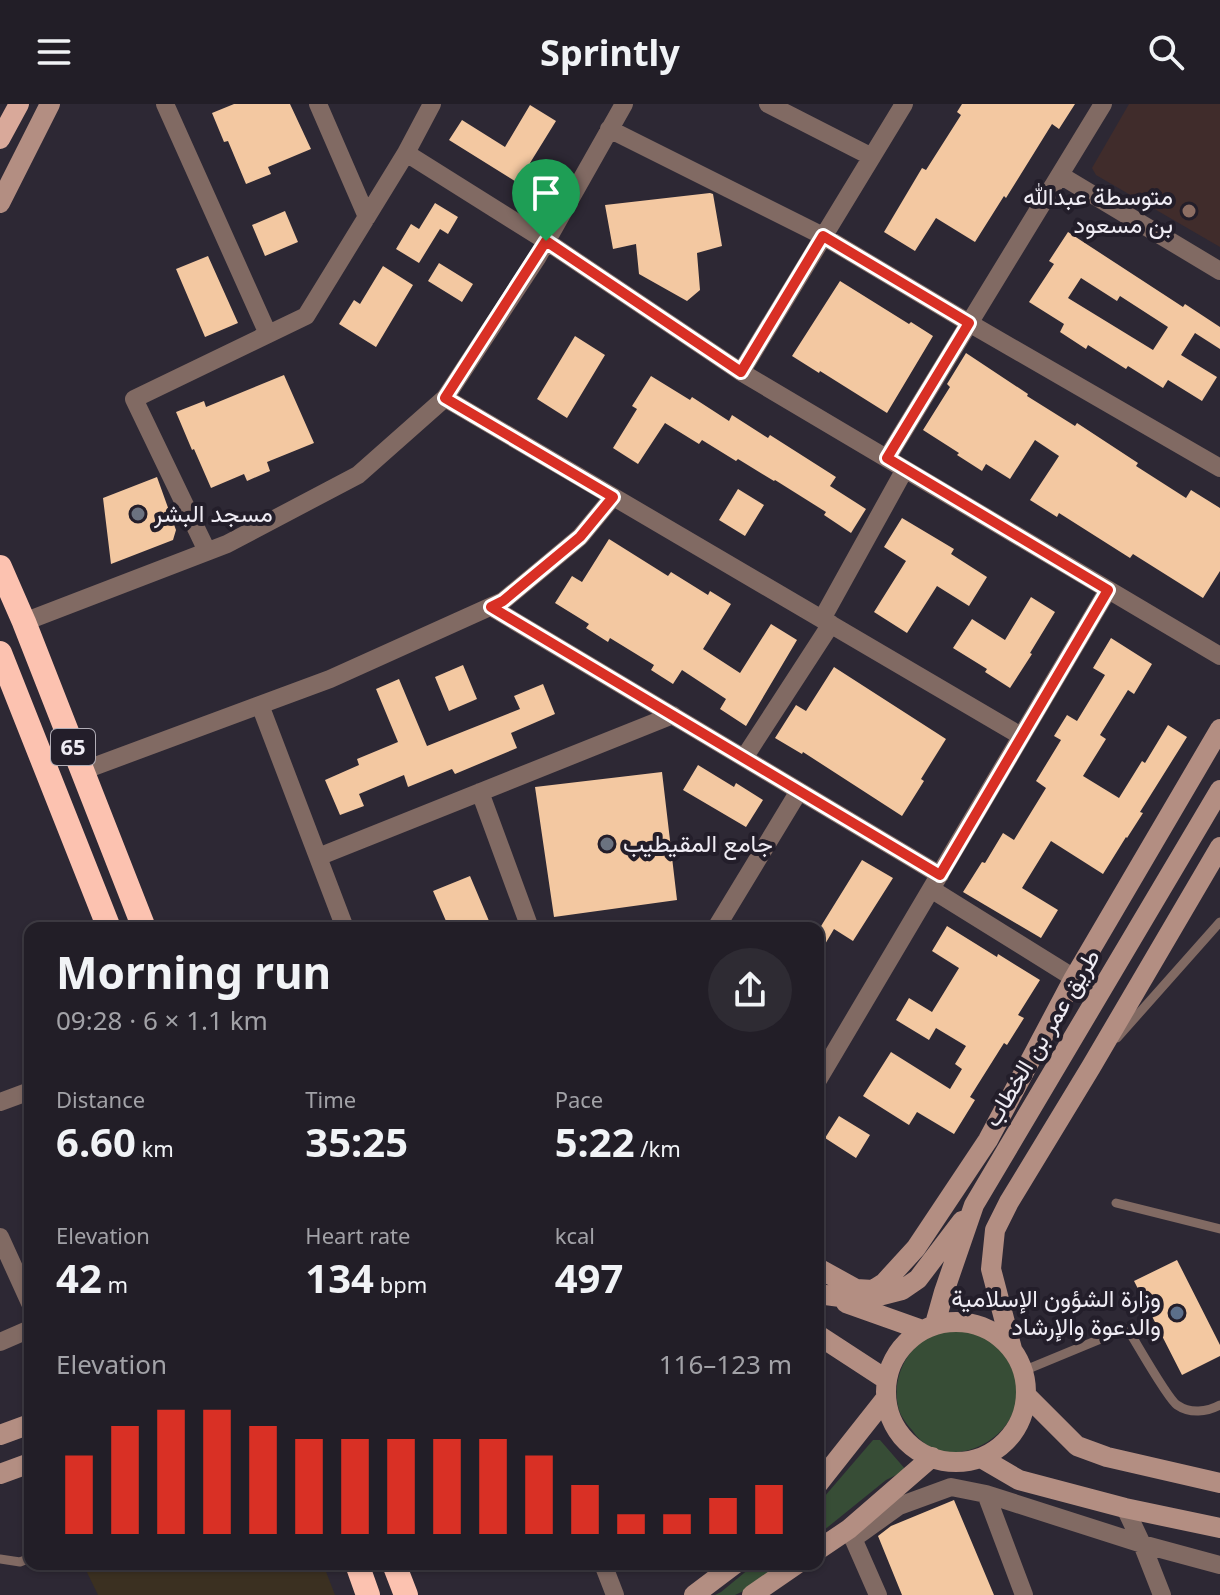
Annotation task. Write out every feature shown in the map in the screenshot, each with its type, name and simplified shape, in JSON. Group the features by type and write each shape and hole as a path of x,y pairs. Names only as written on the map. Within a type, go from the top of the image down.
{"highway":[{"name":"65","path":"0,567 142,922"},
{"name":"65","path":"0,653 107,922"},
{"path":"359,1570 368,1595"},
{"path":"396,1570 406,1595"}],"main road":[{"path":"0,139 19,104"},
{"path":"0,203 50,104"},
{"path":"824,1281 873,1290 884,1283 916,1248 988,1140 1074,978 1220,729"},
{"name":"طريق عمر بن الخطاب","path":"928,1327 944,1292 974,1205 1220,790"},
{"path":"1157,835 1162,888"},
{"path":"1012,1349 996,1334 977,1325 957,1321 928,1327 909,1339 891,1365 887,1389 891,1417 901,1434 932,1457 960,1463 983,1459 996,1452 1012,1434 1022,1416 1026,1395 1023,1371 1012,1349 991,1269 995,1230 1220,847"},
{"path":"824,1295 863,1300 902,1290 918,1279 974,1205"},
{"path":"824,1271 856,1289"},
{"path":"824,1296 928,1327"},
{"path":"824,1340 887,1389"},
{"path":"824,1476 887,1389"},
{"path":"1026,1395 1077,1446 1107,1457 1220,1483"},
{"path":"1,1433 24,1426"},
{"path":"824,1547 851,1534 932,1457"},
{"path":"983,1459 1019,1480 1125,1508 1220,1528"},
{"path":"0,1474 24,1465"},
{"path":"694,1595 727,1570"},
{"path":"752,1595 788,1570"}],"street":[{"path":"165,104 268,334"},
{"path":"318,104 367,217"},
{"path":"207,551 134,399 306,316 406,153 432,104"},
{"path":"24,622 227,544 358,475 445,398 546,241 624,104"},
{"path":"768,104 872,157"},
{"path":"741,372 904,104"},
{"path":"887,458 1103,104"},
{"path":"609,129 823,236 1220,468"},
{"path":"406,153 546,241 741,372 1220,656"},
{"path":"1060,175 1220,271"},
{"path":"445,398 1021,736"},
{"path":"744,758 826,622 905,469"},
{"path":"82,771 330,679 503,601 580,537 613,497"},
{"path":"824,1070 1108,590"},
{"path":"491,607 799,791 1074,978"},
{"path":"260,705 343,922"},
{"path":"318,857 673,715"},
{"path":"720,922 799,791"},
{"path":"480,792 528,922"},
{"path":"0,1102 24,1093"},
{"path":"0,1237 24,1290"},
{"path":"0,1342 24,1332"},
{"path":"878,1595 851,1534 899,1506 951,1487 986,1494 1142,1544 1220,1565"},
{"path":"986,1494 1024,1595"},
{"path":"1125,1508 1162,1595"},
{"path":"605,1570 615,1595"}],"lane":[{"path":"1091,1067 1220,922"},
{"path":"1116,1203 1220,1229"},
{"path":"1023,1371 1127,1328 1175,1404 1192,1411 1211,1410 1220,1405"},
{"path":"0,1559 24,1560"}],"shaded area":[{"name":"متوسطة عبدالله بن مسعود","path":"1129,104 1220,104 1220,247 1096,175 1092,168"},
{"path":"86,1570 325,1570 335,1595 98,1595"}],"green space":[{"path":"954,1331 979,1335 999,1348 1015,1375 1018,1398 1004,1428 992,1438 965,1451 950,1452 923,1442 901,1415 897,1392 902,1367 916,1347 936,1334"},
{"path":"873,1440 880,1440 906,1470 886,1480 824,1530 824,1497"},
{"path":"748,1570 775,1570 735,1595 715,1595"}],"building":[{"path":"234,104 290,104 311,149 268,167 271,174 246,184 212,113"},
{"path":"962,104 1075,104 1059,129 1052,124 975,242 936,218 915,251 884,232 922,168 926,170 961,115 957,112"},
{"path":"530,105 556,121 530,163 539,168 526,188 449,140 462,120 505,147"},
{"path":"713,194 722,246 697,253 700,290 687,301 639,274 636,244 613,249 605,205"},
{"path":"435,203 458,217 448,234 440,229 419,263 396,249 411,224 419,229"},
{"path":"285,211 298,242 265,256 252,225"},
{"path":"1068,232 1183,307 1185,304 1220,327 1220,349 1195,333 1181,355 1217,377 1202,401 1168,380 1163,388 1128,366 1126,369 1088,345 1086,349 1060,332 1064,324 1029,302 1054,264 1049,261","holes":["1081,278 1117,301 1120,296 1168,327 1153,350 1068,298"]},
{"path":"208,256 238,323 205,337 176,269"},
{"path":"439,263 473,284 462,302 428,281"},
{"path":"383,266 413,285 376,347 339,324 354,300 360,304"},
{"path":"840,281 933,336 887,413 792,356"},
{"path":"575,336 605,355 567,418 537,399"},
{"path":"966,353 1027,396 1075,426 1077,423 1138,463 1136,466 1186,498 1191,490 1220,508 1220,571 1203,598 1133,554 1130,558 1059,513 1057,517 1030,500 1059,456 1035,440 1010,479 986,464 982,471 923,430 950,387 947,384"},
{"path":"284,375 314,443 267,462 270,471 247,481 244,474 211,488 176,412 204,401 206,407"},
{"path":"651,376 729,421 732,415 768,438 770,435 836,477 830,486 866,509 851,533 824,515 826,512 775,480 702,440 699,444 665,423 638,464 613,448 637,409 632,406"},
{"name":"مسجد البشر","path":"157,477 176,530 173,540 111,564 103,498"},
{"path":"738,489 764,505 745,536 719,520"},
{"path":"902,518 954,549 951,554 987,577 969,606 937,586 907,633 874,612 906,561 884,547"},
{"path":"609,539 668,576 671,572 708,595 710,591 731,604 703,649 740,673 771,624 797,640 746,726 720,709 726,699 682,670 673,684 651,670 654,665 610,638 608,642 586,628 589,624 555,603 572,576 582,582"},
{"path":"1031,597 1055,612 1010,688 953,648 972,619 1005,640"},
{"path":"1111,638 1152,664 1134,694 1128,690 1100,735 1106,739 1083,776 1119,798 1168,725 1187,737 1103,874 1051,841 1022,888 1058,910 1041,938 963,892 1003,833 1014,840 1046,788 1036,781 1061,740 1054,736 1067,715 1077,721 1105,675 1093,668"},
{"path":"463,665 477,699 449,711 435,677"},
{"path":"834,667 946,739 902,816 803,752 775,738 796,705 806,711"},
{"path":"399,679 427,746 520,709 514,696 543,684 555,714 511,733 517,748 455,774 452,769 408,787 404,775 359,794 364,806 340,815 325,780 359,765 357,759 398,742 376,689"},
{"path":"698,765 763,800 746,827 683,790"},
{"name":"جامع المقيطيب","path":"662,772 677,900 554,917 535,787"},
{"path":"862,860 893,878 853,941 834,929 824,946 824,922"},
{"path":"470,876 489,922 446,922 433,891"},
{"path":"947,926 1040,980 1018,1015 1024,1018 1007,1045 1004,1043 970,1097 975,1100 954,1134 917,1112 909,1125 863,1096 891,1052 950,1089 962,1069 955,1064 966,1046 936,1028 929,1040 896,1020 909,998 932,1012 959,968 932,951"},
{"path":"839,1116 870,1135 856,1158 825,1138"},
{"name":"وزارة الشؤون الإسلامية والدعوة والإرشاد","path":"1177,1260 1220,1345 1220,1356 1182,1375 1134,1281"},
{"path":"954,1500 994,1595 902,1595 878,1536 891,1526"}],"place":[{"name":"متوسطة عبدالله بن مسعود","path":"1189,211"},
{"name":"مسجد البشر","path":"138,514"},
{"name":"جامع المقيطيب","path":"607,844"},
{"name":"وزارة الشؤون الإسلامية والدعوة والإرشاد","path":"1177,1313"}],"route":[{"path":"823,236 969,323 887,458 1108,590 940,875 491,607 503,601 580,537 613,497 445,398 546,241 741,372 823,236"}]}
